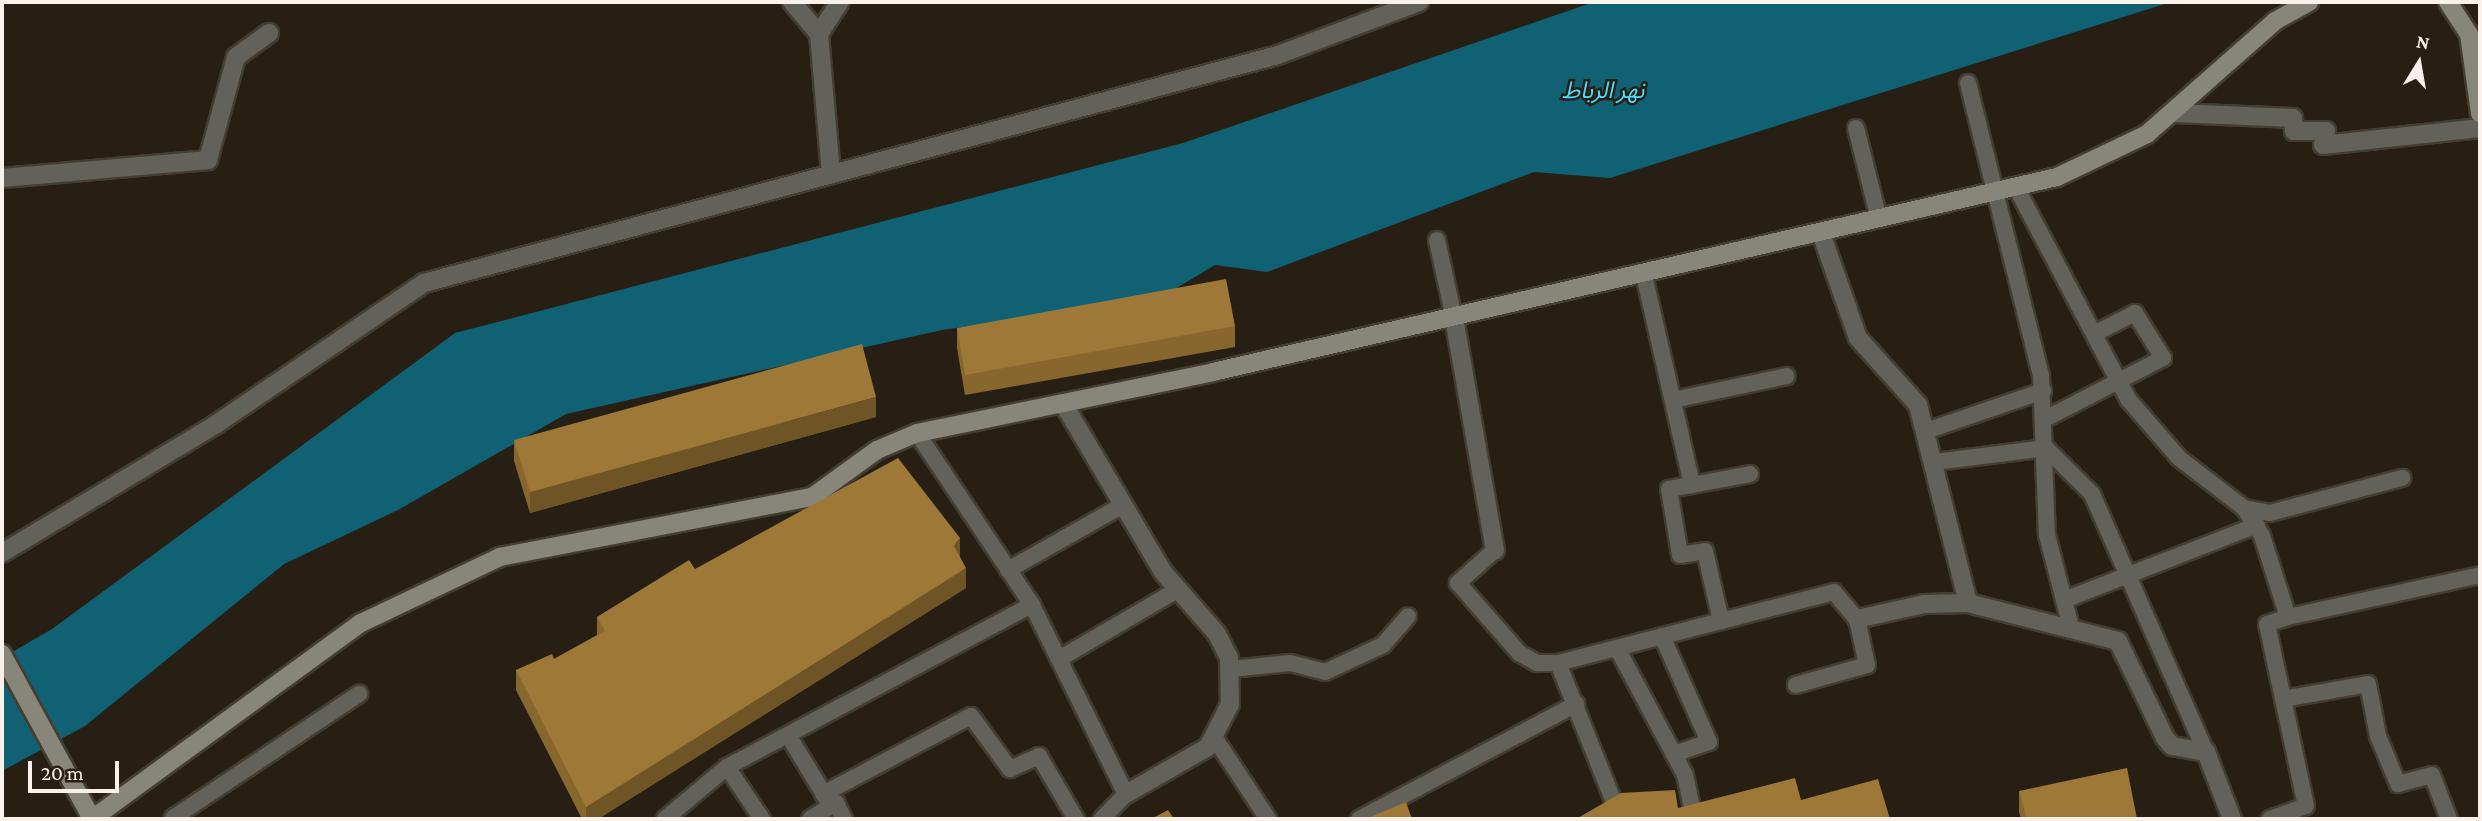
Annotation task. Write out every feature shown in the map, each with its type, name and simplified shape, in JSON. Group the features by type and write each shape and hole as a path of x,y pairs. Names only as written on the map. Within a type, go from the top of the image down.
{"street":[{"path":"792,2 819,34 831,174"},
{"path":"819,34 840,2"},
{"path":"2,553 215,425 424,284 1278,55 1419,2"},
{"path":"2,654 92,819 306,661 428,588 500,557 812,497 877,450 916,433 1454,318 2017,189 2071,170 2175,113 2275,21 2309,2"},
{"path":"2448,2 2475,30 2480,113"},
{"path":"2,178 208,160 236,57 269,33"},
{"path":"2175,113 2293,118 2294,131 2326,131 2323,145 2480,128"},
{"path":"1821,233 1858,338 1911,393 1935,462 1968,603"},
{"path":"1454,318 1495,550"},
{"path":"1063,403 1121,506 1179,589 1217,634 1231,669 1230,704 1213,737 1126,794"},
{"path":"1857,619 1934,603 1968,603 2118,641 2165,738 2172,746 2207,752 2232,819"}],"lane":[{"path":"1968,83 2043,391 2047,535 2071,627"},
{"path":"1856,128 1879,219"},
{"path":"2017,189 2119,383 2179,458 2244,508 2257,524 2288,617"},
{"path":"1437,240 1454,318"},
{"path":"1644,275 1692,485"},
{"path":"2045,419 2164,358 2135,313 2094,334"},
{"path":"1673,400 1787,376"},
{"path":"1926,431 2043,391"},
{"path":"916,433 1032,605 1126,794 1102,819"},
{"path":"1935,462 2046,448"},
{"path":"2046,448 2092,494 2125,576 2207,752"},
{"path":"1721,621 1705,551 1681,555 1669,489 1750,474"},
{"path":"2244,508 2270,513 2402,478"},
{"path":"1009,569 1121,506"},
{"path":"2064,600 2257,524"},
{"path":"1495,550 1458,583 1519,653 1558,663 1834,592 1857,619 1867,665 1797,685"},
{"path":"2270,819 2306,806 2267,624 2288,617 2480,575"},
{"path":"1059,659 1179,589"},
{"path":"665,819 727,768 1032,605"},
{"path":"1231,669 1290,663 1325,672 1383,645 1408,616"},
{"path":"1662,636 1709,742 1674,754"},
{"path":"1617,648 1674,754 1694,817"},
{"path":"1558,663 1615,805"},
{"path":"2283,699 2368,684 2378,736 2398,784 2432,775 2449,819"},
{"path":"171,819 359,694"},
{"path":"1359,819 1576,704"},
{"path":"810,819 827,800 971,716 1010,769 1039,756 1076,819"},
{"path":"788,735 827,800 836,803 844,819"},
{"path":"1213,737 1268,819"},
{"path":"727,768 762,819"}],"water":[{"name":"نهر الرباط","path":"1594,2 2171,2 1610,178 1534,172 1267,272 1215,265 1160,298 942,330 566,414 398,510 284,564 85,726 2,771 2,658 52,629 455,333 1183,143"}],"building":[{"path":"1226,279 1235,326 965,375 957,328"},
{"path":"862,344 876,397 530,492 514,440"},
{"path":"898,458 960,538 954,546 966,568 586,807 516,670 552,654 554,659 605,631 597,617 689,560 695,569"},
{"path":"2127,768 2137,819 2027,819 2019,791"},
{"path":"1795,778 1801,800 1878,779 1890,819 1576,819 1621,793 1675,790 1678,808"},
{"path":"1406,802 1412,819 1366,819"},
{"path":"1168,810 1174,819 1151,819"}]}
